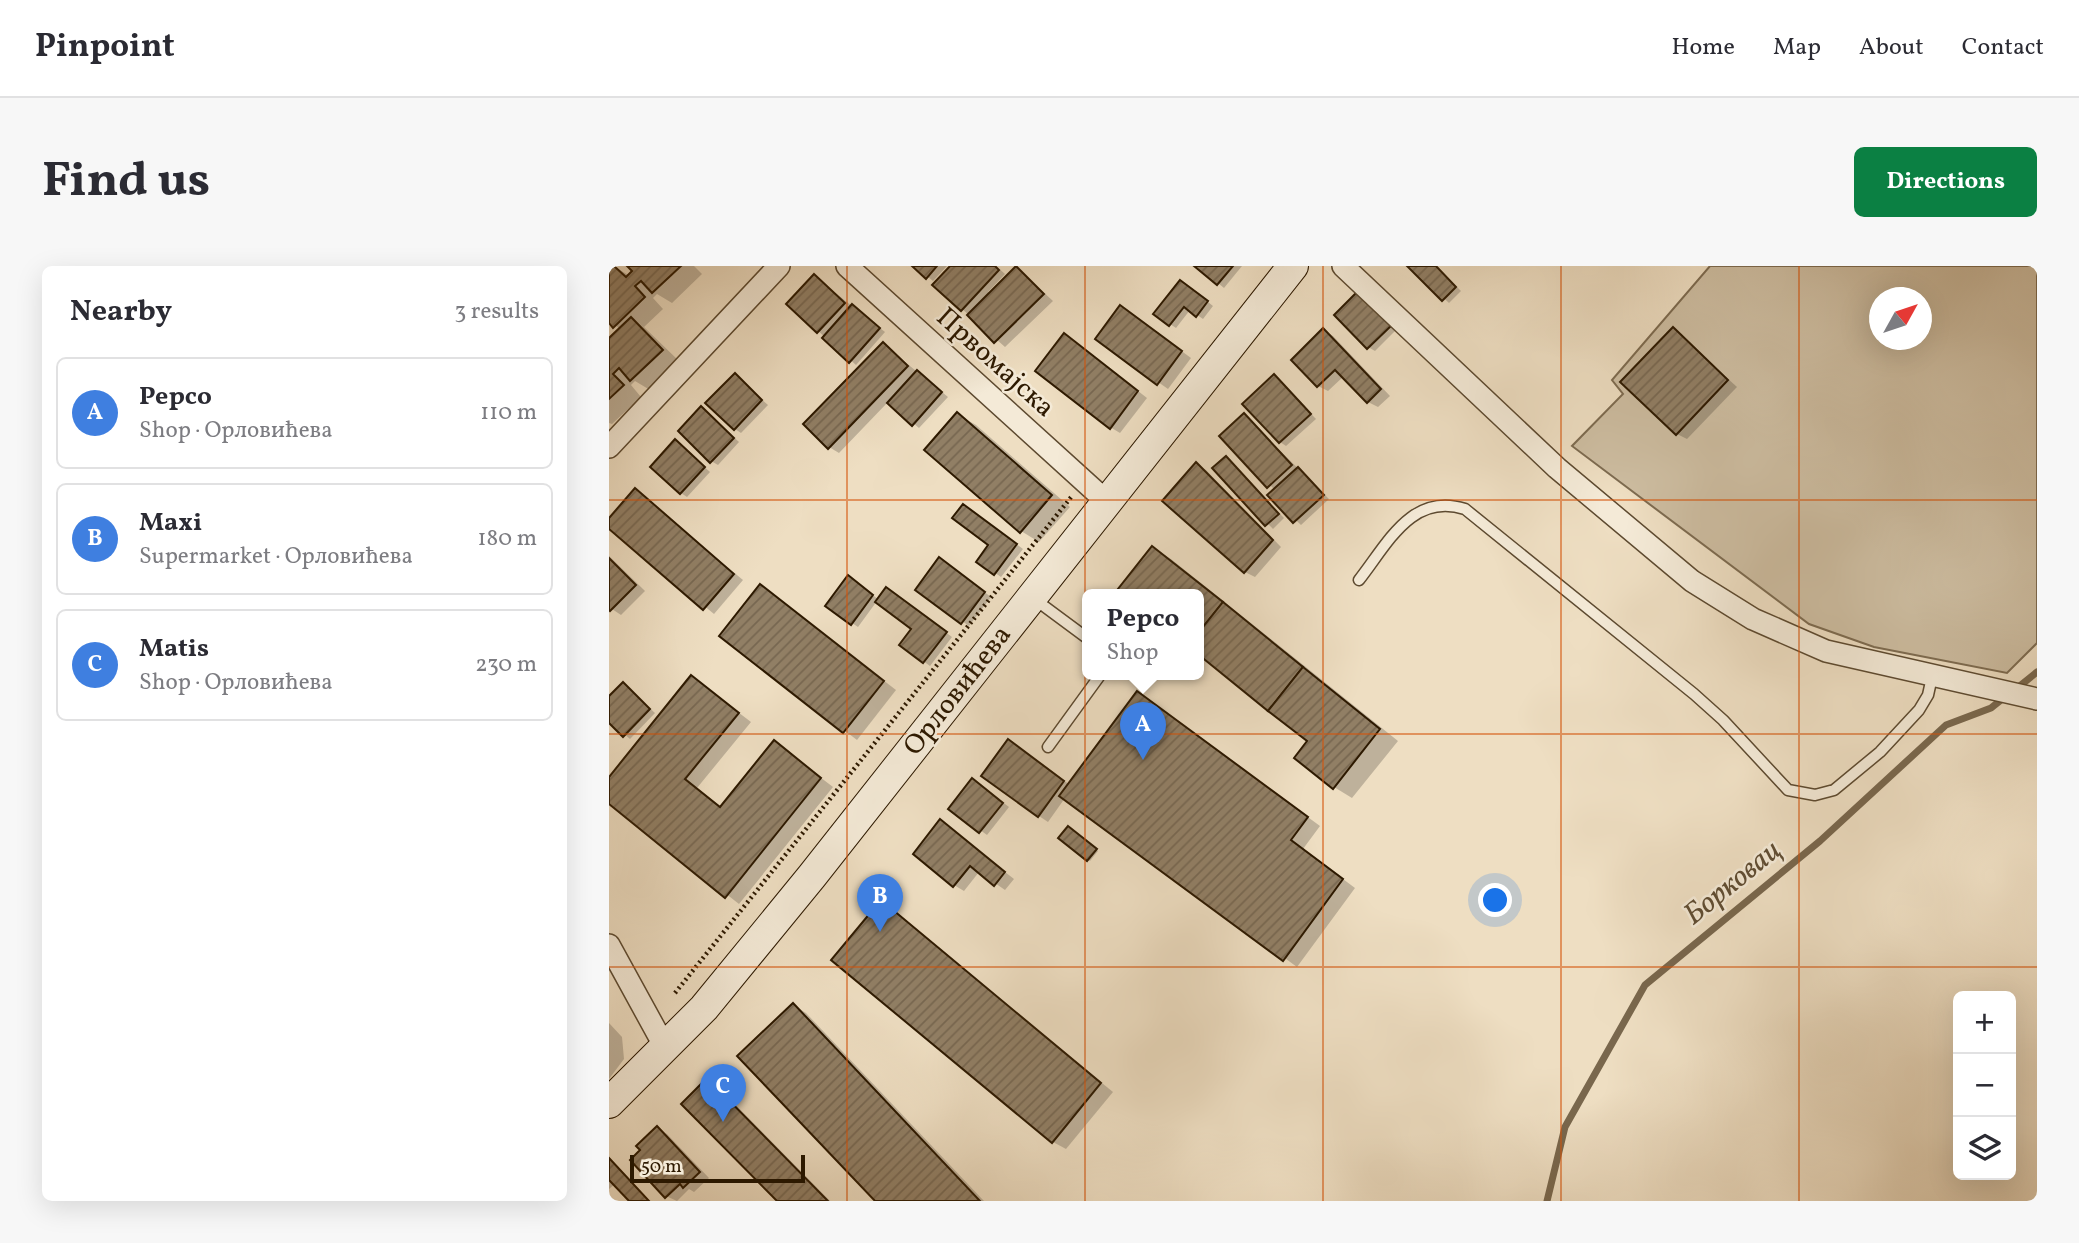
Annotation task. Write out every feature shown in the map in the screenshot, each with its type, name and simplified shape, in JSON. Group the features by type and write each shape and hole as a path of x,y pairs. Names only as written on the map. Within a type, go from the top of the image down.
{"street":[{"path":"609,447 779,266"},
{"name":"Првомајска","path":"847,266 1106,501"},
{"name":"Орловићева","path":"609,1103 666,1049 813,876 1293,266"},
{"path":"1343,266 1557,468 1692,581 1753,619 1804,643 1932,677 2035,699"},
{"path":"609,945 666,1049"}],"lane":[{"path":"1359,580 1409,518 1426,506 1447,503 1465,509 1694,694 1723,720 1788,789 1815,795 1834,790 1880,752 1919,710 1932,677"},
{"path":"1032,597 1082,634"},
{"path":"1048,747 1097,680"}],"path":[{"path":"675,993 1083,481"}],"shaded area":[{"path":"1710,266 2037,266 2037,643 2007,673 1874,647 1809,624 1572,446 1623,394 1612,380"}],"building":[{"path":"614,266 626,277 632,271 627,266 681,266 652,293 641,281 635,286 645,297 613,328 609,323 609,270"},
{"path":"912,266 937,266 926,279"},
{"path":"950,266 995,266 999,270 961,311 932,285"},
{"path":"1016,266 1044,294 994,343 967,315"},
{"path":"1194,266 1233,266 1217,285"},
{"path":"1407,266 1436,266 1456,287 1442,301"},
{"path":"814,274 845,303 817,333 786,304"},
{"path":"1180,280 1208,301 1196,317 1184,307 1169,326 1153,314"},
{"path":"1359,290 1393,324 1367,349 1334,315"},
{"path":"852,304 880,328 849,363 822,338"},
{"path":"1120,305 1182,351 1157,385 1095,339"},
{"path":"631,317 663,350 630,381 619,368 613,374 624,385 609,399 609,338"},
{"path":"1673,327 1728,380 1676,435 1620,382"},
{"path":"1323,328 1381,389 1367,403 1335,370 1317,387 1291,360"},
{"path":"1064,333 1138,391 1110,429 1035,371"},
{"path":"883,342 908,366 828,449 803,424"},
{"path":"917,370 942,392 912,426 887,403"},
{"path":"735,373 762,400 734,430 705,403"},
{"path":"1274,374 1311,414 1279,443 1242,404"},
{"path":"701,406 734,438 710,463 678,431"},
{"path":"957,412 1052,495 1020,533 924,450"},
{"path":"1244,413 1292,465 1267,488 1219,436"},
{"path":"675,439 705,467 680,494 650,467"},
{"path":"1226,456 1279,514 1265,526 1212,468"},
{"path":"1196,462 1273,540 1244,573 1162,501"},
{"path":"1298,467 1324,495 1293,523 1267,495"},
{"path":"635,488 734,574 703,610 609,529 609,518"},
{"path":"963,504 1017,544 994,575 976,562 988,545 952,518"},
{"path":"1152,546 1223,602 1204,626 1204,589 1118,589"},
{"path":"939,557 985,592 961,624 915,590"},
{"path":"609,558 636,585 610,611 609,610"},
{"path":"848,575 873,595 851,625 825,606"},
{"path":"760,584 884,681 843,733 719,636"},
{"path":"886,587 947,632 923,663 899,645 911,629 875,602"},
{"path":"1223,602 1303,667 1268,711 1204,659 1204,626"},
{"path":"1303,667 1380,729 1333,789 1294,758 1307,741 1268,711"},
{"path":"691,675 739,713 685,779 720,807 774,740 821,778 725,898 609,804 609,777"},
{"path":"623,682 650,709 623,737 609,723 609,696"},
{"path":"1137,691 1308,817 1291,840 1343,879 1283,961 1059,796"},
{"path":"1008,739 1064,781 1038,817 981,776"},
{"path":"972,778 1003,803 979,833 948,809"},
{"path":"940,819 1005,872 994,886 970,866 953,887 913,854"},
{"path":"1068,826 1097,849 1087,861 1058,838"},
{"path":"881,900 1101,1083 1052,1143 831,960"},
{"path":"793,1003 980,1201 875,1201 737,1056"},
{"path":"707,1078 828,1201 777,1201 681,1104"},
{"path":"657,1126 700,1172 683,1188 680,1184 665,1198 630,1160 640,1150 636,1146"},
{"path":"609,1158 649,1201 629,1201 609,1180"}],"waterway":[{"name":"Борковац","path":"2016,689 2037,672"},
{"name":"Борковац","path":"1547,1201 1565,1127 1645,985 1820,841 1946,725 1991,708 2006,696"}],"place":[{"name":"Pepco","path":"1143,760"},
{"name":"Maxi","path":"880,932"},
{"name":"Matis","path":"723,1122"}]}
